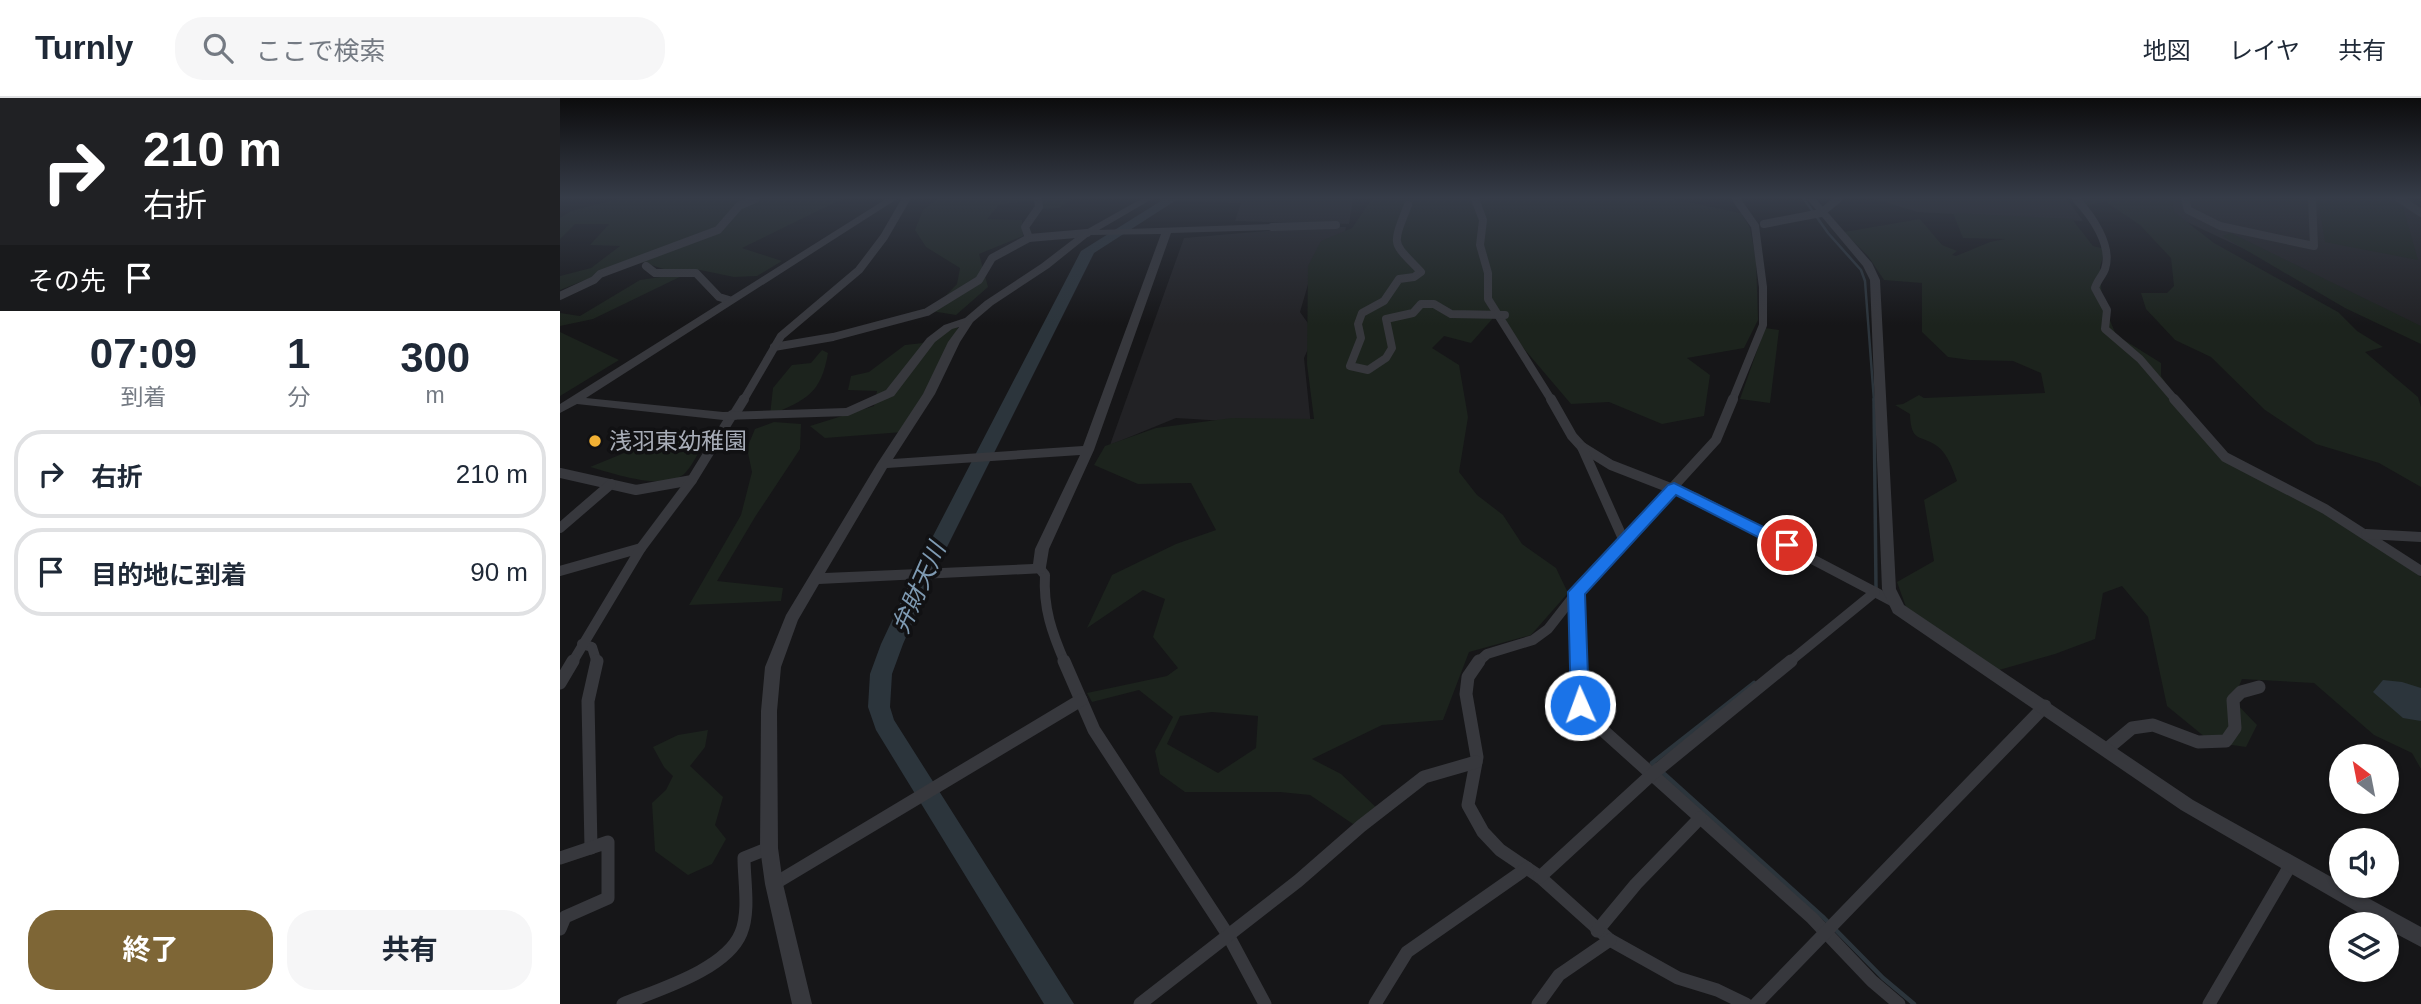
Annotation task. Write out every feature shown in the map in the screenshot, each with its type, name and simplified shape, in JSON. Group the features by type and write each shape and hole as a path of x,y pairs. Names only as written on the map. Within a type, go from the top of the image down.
{"street":[{"path":"560,296 594,280 600,274 688,241"},
{"path":"560,409 824,241"},
{"path":"560,682 641,548 692,480 774,347 790,326 835,292 872,256 881,241"},
{"path":"774,347 832,337 928,312 979,280 992,258 1023,241"},
{"path":"802,1004 774,884 769,848 769,711 773,667 791,619 883,464 929,394 954,342 970,320 989,303 1076,241"},
{"path":"1163,241 1088,450 1042,549 1040,569 1045,575 1044,597 1049,625 1094,730 1228,935 1265,1004"},
{"path":"1398,241 1399,251 1421,272 1414,277 1399,279 1390,296 1362,313 1358,324 1361,338 1350,366 1368,370 1386,358 1392,348 1386,320 1413,313 1421,304 1434,304 1451,314 1501,315"},
{"path":"1480,241 1488,273 1488,299 1535,370 1572,436 1582,447 1611,465 1674,488 1742,521 1892,601"},
{"path":"1746,1004 1717,990 1678,978 1610,940 1534,872 1500,850 1483,832 1468,805 1476,762 1466,694 1468,677 1476,664 1487,654 1533,640 1548,629 1577,592 1716,440 1763,325 1763,286 1757,241"},
{"path":"1847,241 1868,265 1875,280 1889,589 1892,601 1898,609 2045,706 2187,805 2421,938"},
{"path":"2101,241 2105,249 2105,270 2094,286 2109,312 2110,320 2105,329 2140,359 2225,457 2325,509 2421,571"},
{"path":"2293,241 2314,246 2314,241"},
{"path":"646,266 655,273 696,273 719,297 730,300"},
{"path":"575,400 693,414 833,414 858,409 896,387 918,354 940,332 954,324 970,320"},
{"path":"1582,447 1624,541"},
{"path":"883,464 1088,450"},
{"path":"560,473 636,490 692,480"},
{"path":"560,528 611,484"},
{"path":"2363,534 2421,537"},
{"path":"560,571 572,570 615,553 641,548"},
{"path":"814,579 1040,569"},
{"path":"1577,592 1580,705 1587,716 1825,932 1872,981 1899,1004"},
{"path":"1374,1004 1407,952 1534,872 1875,592"},
{"path":"582,644 592,647 597,661 588,701 591,848"},
{"path":"2108,750 2132,728 2153,725 2198,742 2226,740 2235,728 2233,701 2241,692 2259,687"},
{"path":"774,884 1081,700"},
{"path":"1756,1004 2045,706"},
{"path":"1140,1004 1424,777 1476,762"},
{"path":"1597,931 1636,884 1700,818"},
{"path":"560,858 608,842 608,898 565,917 560,929"},
{"path":"623,1004 714,964 733,949 742,932 744,858 769,848"},
{"path":"2209,1004 2291,864"},
{"path":"1538,1004 1543,991 1577,961 1610,940"}],"shaded area":[{"path":"593,241 756,241 742,248 782,261 757,276 734,277 700,270 667,270 635,260 560,290 560,276 591,268 620,246 590,245"},
{"path":"922,241 1010,241 979,254 988,287 956,315 931,311 957,284 960,268 926,247"},
{"path":"1183,241 1343,241 1342,246 1316,257 1300,312 1315,333 1304,358 1311,426 1176,418 1110,445"},
{"path":"1321,241 1752,241 1756,260 1758,320 1744,348 1687,358 1710,375 1704,416 1662,424 1609,402 1571,404 1497,317 1494,317 1471,343 1444,336 1432,348 1459,365 1468,417 1459,472 1477,495 1503,515 1522,544 1556,568 1568,593 1531,635 1469,652 1443,720 1382,725 1312,759 1341,774 1380,811 1353,824 1310,795 1280,792 1185,792 1160,774 1155,751 1173,717 1139,690 1092,702 1087,693 1167,676 1178,668 1153,637 1165,599 1143,590 1087,628 1112,575 1176,544 1216,530 1191,483 1138,484 1094,465 1105,446 1156,428 1232,418 1314,419 1307,364 1308,266","holes":["1212,712 1258,716 1256,748 1218,773 1167,744 1180,716"]},
{"path":"1853,241 1939,241 1957,251 1952,255 1956,256 1994,241 2089,241 2093,246 2105,249 2100,267 2102,301 2116,335 2161,363 2161,376 2204,440 2347,523 2421,577 2421,769 2412,753 2399,747 2399,744 2374,735 2314,683 2242,679 2233,700 2257,725 2246,747 2211,742 2167,706 2148,617 2122,586 2103,593 2095,639 1999,670 1906,607 1897,582 1934,561 1924,500 1957,481 1944,453 1931,442 1918,437 1912,430 1910,414 1895,405 1903,404 1919,395 1924,398 2045,393 2041,373 2013,361 1948,357 1922,332 1922,283 1884,280 1868,256"},
{"path":"2155,241 2212,241 2338,312 2357,331 2383,347 2365,352 2418,397 2421,407 2421,487 2379,463 2316,444 2265,410 2211,357 2175,340 2146,309 2141,293 2167,293 2174,286 2171,258"},
{"path":"2228,241 2421,241 2421,332"},
{"path":"2231,241 2248,241 2421,326 2421,344 2345,308"},
{"path":"2413,241 2418,260 2325,242"},
{"path":"688,273 593,319 560,326 560,313 580,316 640,280"},
{"path":"960,323 927,398 903,432 825,438 810,426 874,406 877,391 848,390 851,376 869,372 905,345 923,343"},
{"path":"1765,328 1779,330 1770,403 1740,399"},
{"path":"560,332 619,360 560,396"},
{"path":"822,350 828,353 816,387 802,400 770,415 773,388 792,365 811,363"},
{"path":"774,422 801,424 800,449 717,581 783,588 781,601 689,605 741,515 752,472 747,448 755,429"},
{"path":"661,438 706,439 686,472 678,478 666,481 639,480 590,467"},
{"path":"2383,680 2421,688 2421,721 2403,718 2373,692"},
{"path":"708,730 705,747 690,766 723,797 715,825 726,839 712,864 688,875 655,851 652,803 666,790 673,776 664,767 653,747 678,735"}],"waterway":[{"name":"弁財天川","path":"1060,1004 884,723 879,707 881,674 929,563 1088,251 1104,241"},
{"path":"1835,241 1861,270 1865,281 1874,401"},
{"path":"1874,399 1876,588"},
{"path":"1657,767 1652,763 1754,683"},
{"path":"1662,772 1824,918 1883,978 1914,1004"}],"place":[{"name":"浅羽東幼稚園","path":"595,441"}],"route":[{"path":"1580,705 1577,592 1674,488 1787,545"}]}
